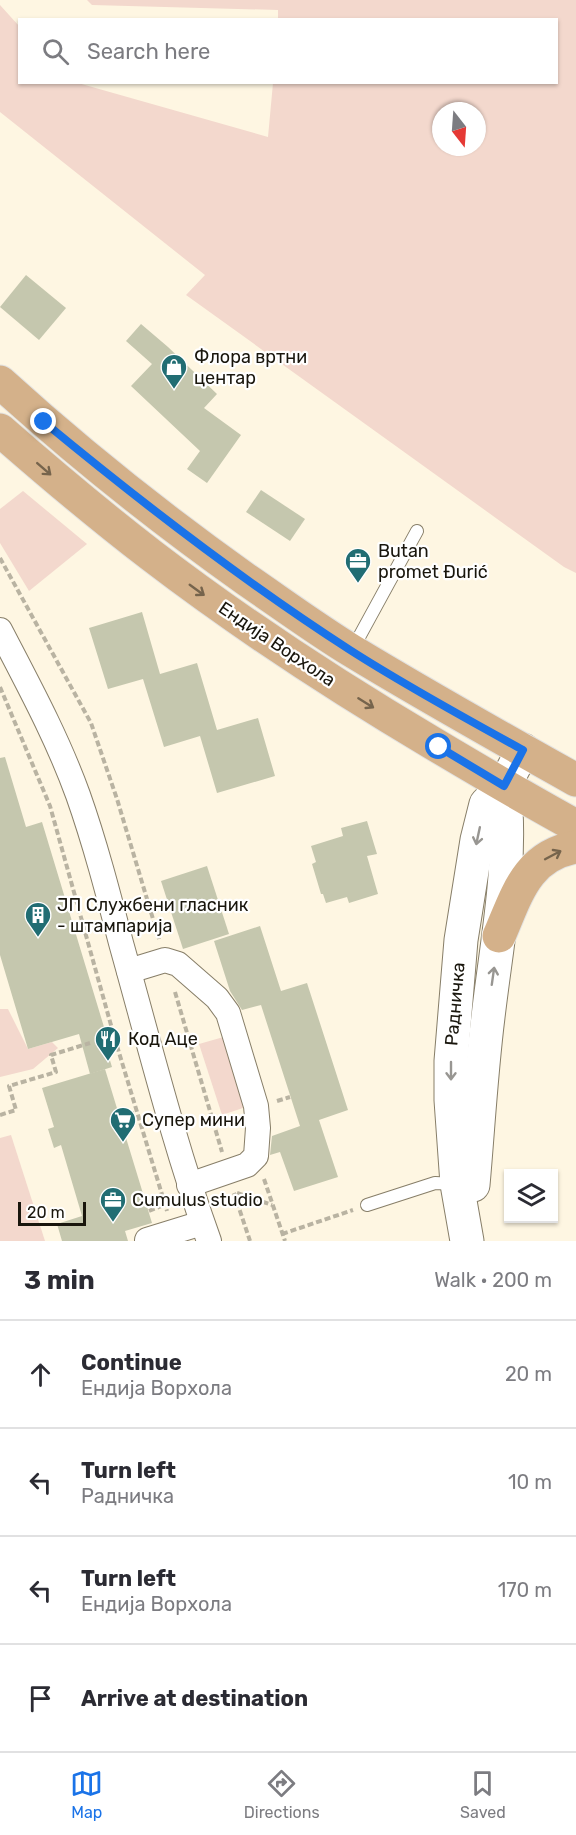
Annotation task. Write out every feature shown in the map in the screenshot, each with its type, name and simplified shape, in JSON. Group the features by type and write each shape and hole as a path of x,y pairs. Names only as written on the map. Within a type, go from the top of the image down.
{"main road":[{"name":"Ендија Ворхола","path":"0,382 87,458 210,554 351,651 576,780"},
{"name":"Ендија Ворхола","path":"0,430 99,515 246,625 335,684 504,786 576,826"},
{"path":"499,936 524,879 545,858 562,850 576,847"}],"street":[{"path":"0,630 46,720 74,784 99,861 189,1185 205,1232 173,1232 147,1240"},
{"name":"Радничка","path":"467,1236 457,1184 451,1100 451,1061 461,940 477,840 486,804 504,786 523,750"},
{"name":"Радничка","path":"467,1236 507,844 504,786"},
{"path":"129,971 165,960 178,964 217,998 228,1013 256,1106 258,1128 256,1156 247,1165 189,1185"}],"lane":[{"path":"351,651 417,531"},
{"path":"367,1205 435,1183 457,1184"}],"path":[{"path":"0,558 91,723 117,799 228,1173"},
{"path":"0,687 50,806 114,1036 173,1232"},
{"path":"103,1039 114,1036"},
{"path":"0,1115 15,1110 9,1086 56,1072 51,1055 90,1043"},
{"path":"120,1118 137,1112"},
{"path":"256,1156 285,1241"},
{"path":"250,1241 234,1192 273,1205"},
{"path":"149,1210 165,1205"},
{"path":"282,1234 367,1205"}],"shaded area":[{"path":"87,0 576,0 576,573 564,567 186,295 205,275 0,112 0,5 18,25 18,84 82,84 268,137 273,84 558,84 558,18 278,18 278,10 92,5"},
{"path":"23,491 87,544 29,591 0,543 0,509"},
{"path":"0,1009 8,1009 28,1049 52,1042 58,1048 33,1069 0,1077"},
{"path":"227,1036 249,1106 222,1115 199,1044"},
{"path":"11,1135 45,1241 0,1241 0,1138"}],"building":[{"path":"26,275 66,308 39,340 0,307"},
{"path":"141,324 217,394 204,408 241,435 207,483 187,469 200,451 131,386 152,364 126,341"},
{"path":"261,490 305,519 290,541 246,512"},
{"path":"142,612 160,674 197,663 217,730 258,718 275,776 217,793 200,736 164,747 143,679 108,689 89,628"},
{"name":"ЈП Службени гласник - штампарија","path":"5,757 26,827 42,822 104,1027 100,1028 112,1067 90,1074 79,1034 28,1049 0,955 0,758"},
{"path":"367,821 377,854 367,856 378,894 349,903 347,897 326,903 312,864 316,862 311,846 343,836 341,828"},
{"path":"207,866 229,934 183,949 161,881"},
{"path":"260,926 281,991 307,983 348,1110 319,1120 338,1177 294,1191 280,1152 270,1155 272,1136 300,1126 261,1005 242,1010 230,991 214,941"},
{"path":"105,1069 152,1223 125,1231 128,1241 62,1241 57,1224 82,1216 61,1145 54,1148 48,1129 54,1127 42,1088"}],"place":[{"name":"Флора вртни центар","path":"174,390"},
{"name":"Butan promet Đurić","path":"358,584"},
{"name":"ЈП Службени гласник - штампарија","path":"38,938"},
{"name":"Код Аце","path":"108,1062"},
{"name":"Супер мини","path":"123,1143"},
{"name":"Cumulus studio","path":"113,1223"}],"route":[{"path":"44,422 210,554 286,608 351,651 523,750 504,786 439,747"}]}
